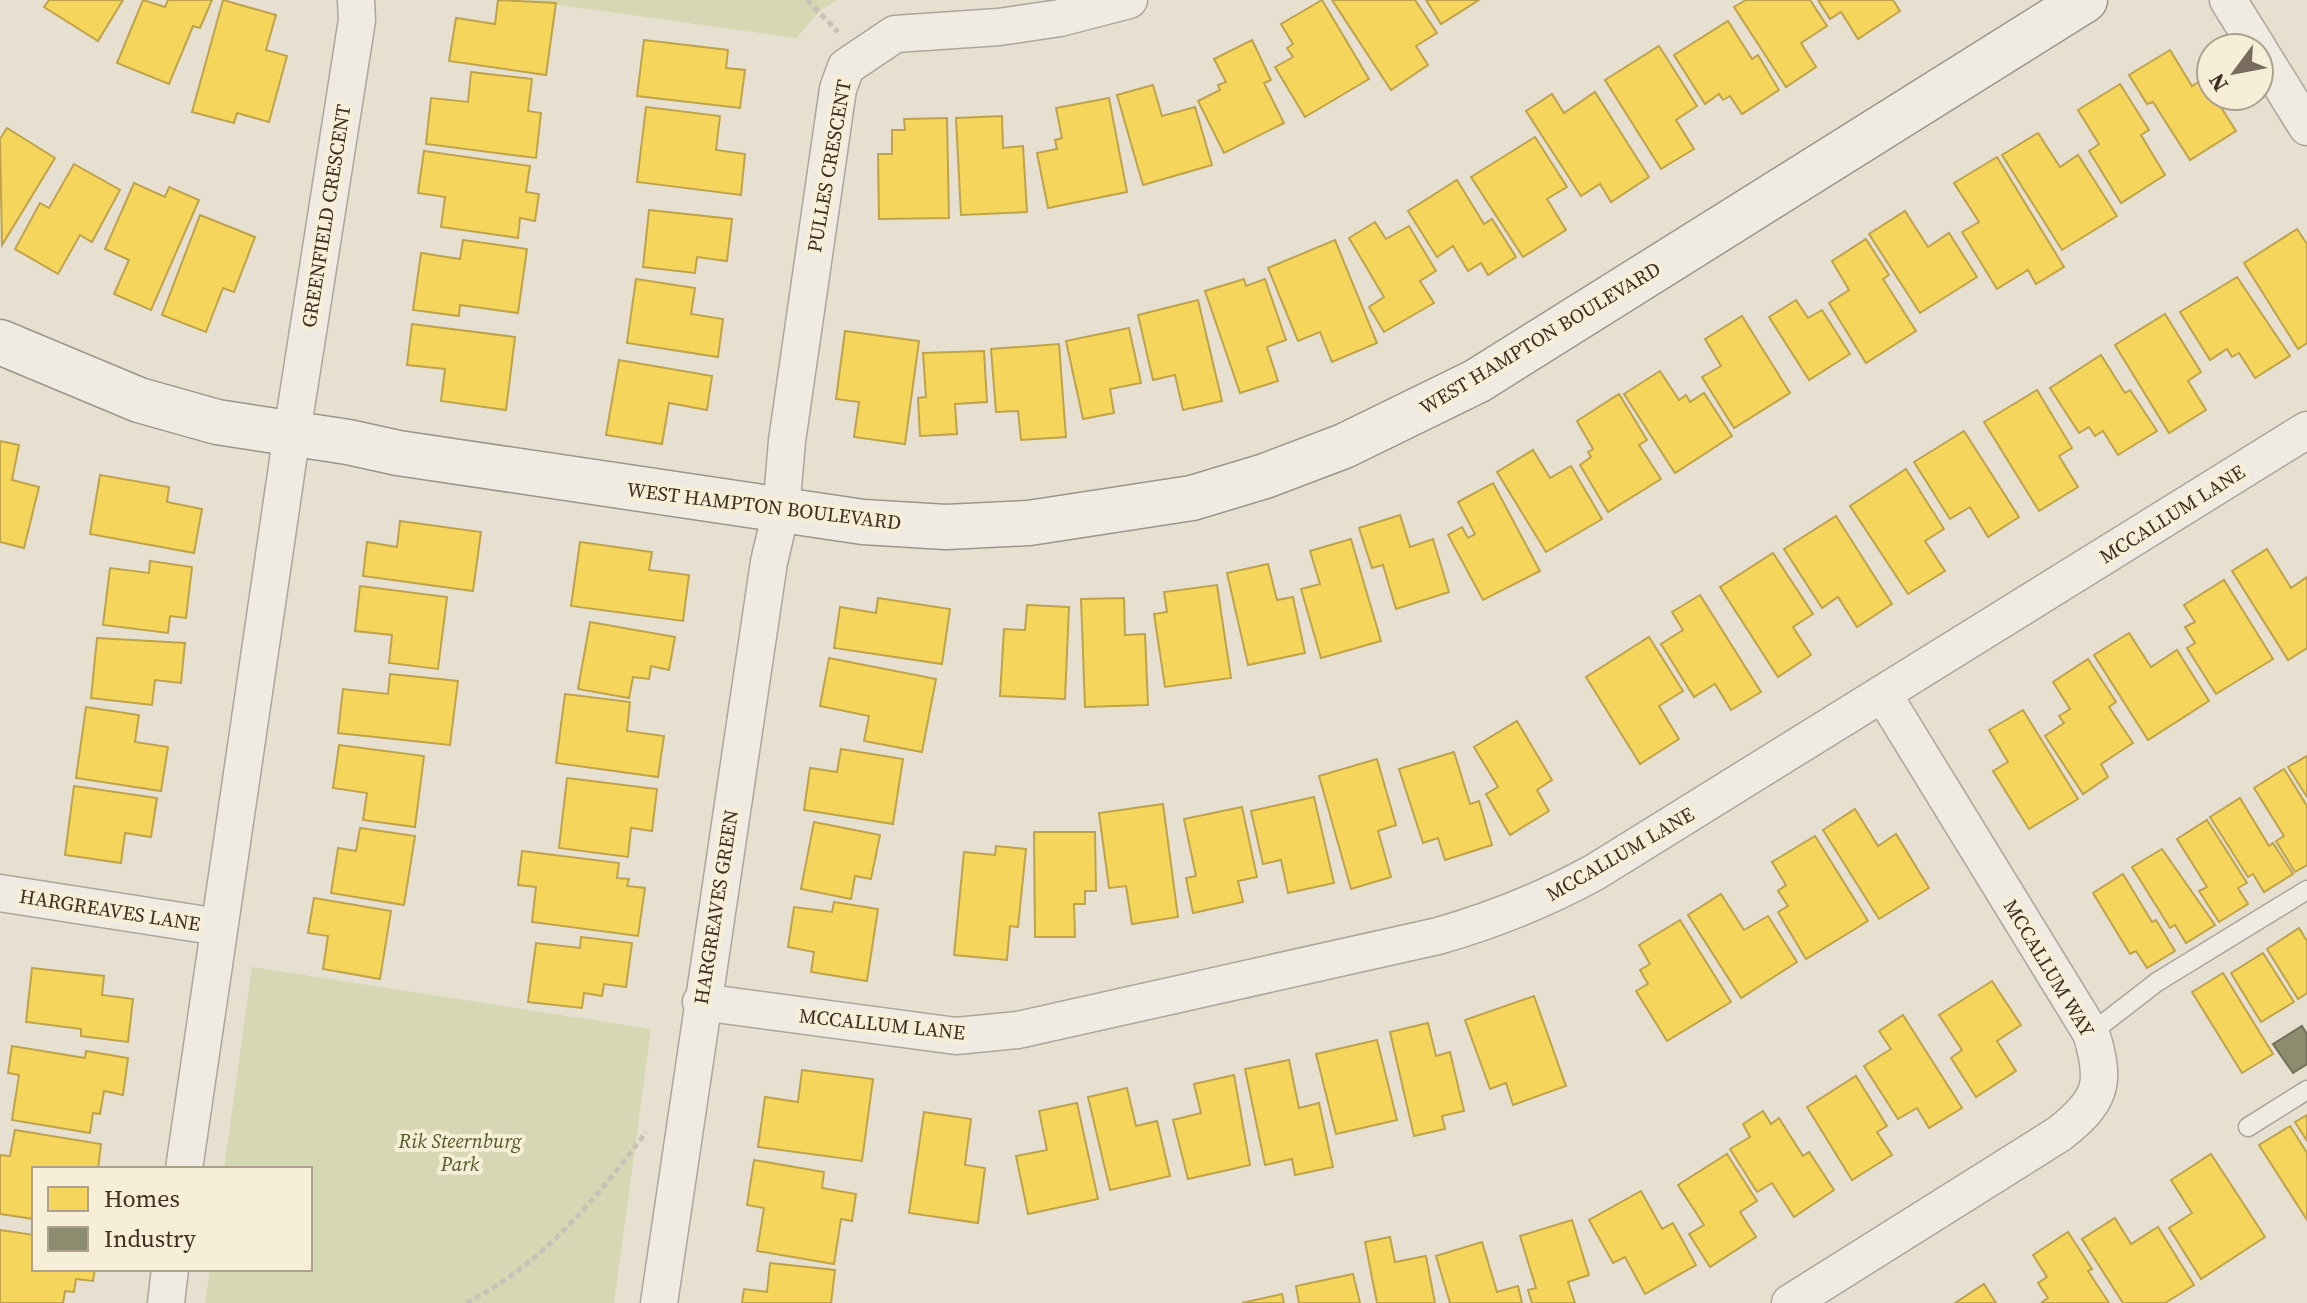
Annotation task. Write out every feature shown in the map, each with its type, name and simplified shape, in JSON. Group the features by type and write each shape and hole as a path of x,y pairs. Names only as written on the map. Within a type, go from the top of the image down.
{"street":[{"name":"GREENFIELD CRESCENT","path":"292,433 357,20 356,0"},
{"name":"PULLES CRESCENT","path":"781,511 787,441 838,89 846,67 895,34 1029,22 1129,0"},
{"name":"WEST HAMPTON BOULEVARD","path":"0,342 139,400 217,422 398,453 863,522 946,527 1029,523 1192,498 1344,446 1477,381 2085,0"},
{"path":"2228,0 2248,32"},
{"path":"2275,76 2307,127"},
{"name":"MCCALLUM LANE","path":"701,1002 956,1036 1018,1030 1438,936 1521,909 1595,872 2307,430"},
{"path":"184,1167 292,433"},
{"name":"HARGREAVES GREEN","path":"659,1303 701,1002 769,562 781,511"},
{"name":"MCCALLUM WAY","path":"1790,1303 2059,1134 2084,1114 2100,1089 2100,1062 2091,1033 1883,694"},
{"name":"HARGREAVES LANE","path":"0,893 219,927"},
{"path":"166,1303 170,1271"}],"lane":[{"path":"2091,1033 2157,982 2307,890"},
{"path":"2248,1127 2307,1090"}],"path":[{"path":"807,0 824,18"},
{"path":"466,1303 512,1275 575,1221 646,1131 649,1118"}],"green space":[{"path":"523,0 838,0 822,9 796,38"},
{"name":"Rik Steernburg Park","path":"252,967 651,1029 614,1303 205,1303 210,1271 312,1271 312,1167 224,1167"}],"building: Homes":[{"path":"49,0 123,0 98,41 44,7"},
{"path":"143,0 165,7 168,0 212,0 200,28 193,26 169,84 117,63"},
{"path":"223,0 276,15 266,50 287,56 269,122 237,113 234,123 192,112"},
{"path":"498,0 556,3 546,75 449,61 456,18 495,24"},
{"path":"1322,0 1369,79 1305,117 1275,67 1293,57 1287,48 1293,44 1281,24"},
{"path":"1332,0 1415,0 1437,33 1416,46 1428,65 1391,90"},
{"path":"1426,0 1479,0 1441,24"},
{"path":"1746,0 1810,0 1827,26 1801,43 1816,67 1786,87 1734,7"},
{"path":"1818,0 1893,0 1900,11 1858,39 1841,12 1830,19"},
{"path":"1728,21 1752,59 1758,55 1779,90 1742,114 1730,96 1723,100 1719,94 1705,104 1674,55"},
{"path":"644,40 728,50 726,68 745,70 740,108 637,96"},
{"path":"1252,40 1271,80 1264,83 1284,123 1224,153 1198,101 1220,90 1218,85 1226,82 1214,59"},
{"path":"1659,46 1697,106 1676,120 1694,149 1661,169 1605,80"},
{"path":"2170,50 2192,86 2195,84 2195,112 2224,112 2236,131 2190,160 2153,102 2147,104 2129,75"},
{"path":"471,72 532,79 528,111 541,113 536,158 426,144 431,98 468,102"},
{"path":"2120,84 2149,130 2141,135 2165,175 2121,203 2089,151 2099,144 2078,110"},
{"path":"1153,85 1162,116 1195,107 1212,165 1143,185 1117,95"},
{"path":"1595,92 1649,177 1611,202 1600,184 1581,196 1526,111 1552,94 1564,113"},
{"path":"1109,98 1127,192 1048,208 1037,153 1057,149 1055,140 1062,138 1056,108"},
{"path":"646,107 720,116 716,150 745,154 741,195 637,182"},
{"path":"1002,116 1003,148 1023,146 1027,212 961,215 956,118"},
{"path":"947,118 949,218 879,219 878,154 892,154 892,130 905,130 904,119"},
{"path":"7,128 55,158 2,245 0,139"},
{"path":"2038,133 2060,167 2078,155 2117,216 2062,250 2002,155"},
{"path":"1535,137 1567,187 1547,199 1566,230 1523,257 1471,177"},
{"path":"424,151 530,166 526,192 539,194 535,221 520,218 518,238 441,227 445,197 418,193"},
{"path":"1997,157 2064,267 2036,284 2028,270 1997,289 1962,232 1979,222 1954,183"},
{"path":"74,164 120,190 92,242 80,235 58,274 15,249 40,203 49,208"},
{"path":"1457,180 1484,224 1492,219 1516,257 1488,275 1481,263 1468,271 1453,246 1437,257 1408,211"},
{"path":"134,183 165,197 169,187 199,200 151,310 114,294 129,260 105,249"},
{"path":"649,210 732,219 727,261 697,257 695,273 643,267"},
{"path":"1905,211 1928,247 1949,233 1977,277 1920,313 1869,234"},
{"path":"200,215 255,237 234,292 223,288 206,332 162,315"},
{"path":"1375,222 1386,239 1409,226 1436,271 1420,281 1434,303 1384,332 1369,307 1384,297 1349,238"},
{"path":"2297,229 2307,244 2307,343 2298,349 2244,263"},
{"path":"1866,239 1889,275 1883,279 1916,331 1866,363 1829,303 1849,290 1832,261"},
{"path":"463,240 527,249 518,313 460,305 459,316 413,310 421,253 460,259"},
{"path":"1335,240 1377,343 1332,362 1320,332 1298,341 1268,268"},
{"path":"2237,277 2290,356 2255,378 2239,353 2232,357 2227,349 2210,360 2180,312"},
{"path":"636,279 695,288 691,314 723,319 718,357 627,343"},
{"path":"1244,279 1246,286 1265,279 1286,340 1267,347 1278,381 1240,393 1205,291"},
{"path":"1198,300 1222,401 1183,410 1175,375 1153,380 1138,315"},
{"path":"1796,300 1808,318 1822,310 1850,354 1809,380 1769,317"},
{"path":"2165,314 2201,372 2188,381 2206,410 2169,433 2115,345"},
{"path":"1742,316 1790,393 1734,428 1702,377 1721,366 1705,339"},
{"path":"412,324 515,337 506,410 441,401 445,369 407,365"},
{"path":"1129,328 1141,383 1110,389 1114,413 1083,419 1066,341"},
{"path":"845,331 919,341 905,444 854,437 859,402 836,399"},
{"path":"1059,344 1066,437 1021,440 1018,411 996,412 991,349"},
{"path":"984,351 987,402 955,404 957,434 920,436 918,398 926,397 923,353"},
{"path":"2101,355 2125,393 2130,390 2157,431 2118,455 2103,431 2095,436 2089,427 2079,433 2050,388"},
{"path":"619,360 712,376 707,410 669,403 662,444 606,435"},
{"path":"1660,371 1679,400 1686,395 1690,402 1704,393 1732,436 1675,473 1624,394"},
{"path":"2037,390 2072,448 2059,456 2078,487 2039,511 1984,422"},
{"path":"1619,394 1647,440 1639,445 1661,479 1608,512 1580,465 1591,457 1588,452 1593,449 1577,421"},
{"path":"1964,431 2019,517 1988,537 1970,507 1950,519 1914,462"},
{"path":"0,441 19,445 12,480 39,487 24,548 0,542"},
{"path":"1533,450 1550,478 1571,466 1602,519 1546,552 1497,472"},
{"path":"1906,469 1944,529 1925,541 1945,571 1908,594 1850,506"},
{"path":"100,475 169,487 167,502 202,509 194,553 90,534"},
{"path":"1493,483 1540,571 1483,600 1448,535 1462,527 1468,538 1475,534 1458,502"},
{"path":"1400,515 1410,547 1433,539 1449,592 1396,609 1383,565 1372,568 1359,528"},
{"path":"1836,516 1892,604 1857,627 1838,597 1822,608 1784,549"},
{"path":"400,521 481,532 473,591 363,576 367,542 397,547"},
{"path":"1351,539 1381,641 1321,658 1301,589 1320,584 1310,551"},
{"path":"580,542 652,552 649,570 689,575 683,621 571,606"},
{"path":"2267,549 2291,588 2307,577 2307,648 2288,660 2232,571"},
{"path":"1773,553 1813,614 1793,627 1811,655 1778,677 1720,587"},
{"path":"150,561 192,567 186,618 170,616 168,633 103,625 110,568 149,573"},
{"path":"1268,564 1277,600 1293,597 1305,653 1248,665 1227,573"},
{"path":"2224,580 2273,659 2216,694 2187,648 2195,643 2185,627 2195,622 2184,605"},
{"path":"1217,585 1231,678 1165,687 1154,614 1167,612 1164,592"},
{"path":"360,586 447,597 438,669 389,663 392,635 355,631"},
{"path":"1700,595 1761,692 1731,710 1715,684 1694,697 1661,644 1683,630 1672,612"},
{"path":"878,598 950,609 942,664 834,648 840,607 876,613"},
{"path":"1124,598 1125,635 1145,634 1148,705 1085,707 1081,599"},
{"path":"1027,605 1069,607 1065,699 1000,696 1004,629 1025,630"},
{"path":"590,622 675,637 669,670 651,666 649,679 633,677 629,698 578,689"},
{"path":"2129,633 2151,667 2177,650 2209,701 2148,740 2094,655"},
{"path":"1649,637 1683,691 1659,706 1679,739 1640,764 1586,677"},
{"path":"97,638 185,643 181,683 155,680 152,705 91,698"},
{"path":"829,658 936,679 922,752 864,741 869,716 820,706"},
{"path":"2088,659 2116,702 2109,707 2133,743 2101,764 2108,777 2083,794 2045,736 2064,723 2059,716 2070,709 2053,682"},
{"path":"390,674 458,681 450,745 338,733 343,689 388,694"},
{"path":"565,694 630,702 627,731 664,736 658,777 556,763"},
{"path":"86,707 139,715 135,742 168,747 161,791 76,778"},
{"path":"2023,710 2078,799 2029,829 1993,771 2008,762 1989,730"},
{"path":"1517,721 1552,780 1537,790 1549,811 1510,835 1486,794 1498,787 1474,747"},
{"path":"339,745 424,756 415,827 363,820 367,793 333,788"},
{"path":"841,749 903,759 893,824 804,810 810,768 837,772"},
{"path":"1454,752 1470,804 1479,801 1492,845 1445,860 1438,838 1423,843 1399,769"},
{"path":"2307,756 2307,797 2288,767"},
{"path":"1377,759 1396,825 1378,831 1391,877 1351,889 1319,776"},
{"path":"2284,769 2307,806 2307,865 2295,872 2276,841 2284,836 2254,788"},
{"path":"567,778 657,789 652,831 631,828 628,857 559,848"},
{"path":"74,786 157,798 151,837 125,833 121,863 65,855"},
{"path":"1314,797 1334,883 1288,893 1281,860 1263,864 1251,811"},
{"path":"2240,798 2269,846 2273,843 2293,874 2264,892 2253,874 2248,877 2210,817"},
{"path":"1163,804 1178,917 1132,924 1126,886 1109,888 1099,813"},
{"path":"1242,807 1257,877 1238,881 1243,902 1193,913 1186,878 1196,876 1184,819"},
{"path":"1855,809 1878,846 1896,834 1929,888 1879,919 1823,830"},
{"path":"2207,820 2247,883 2238,888 2248,904 2219,922 2199,891 2207,887 2177,839"},
{"path":"814,822 880,835 871,879 855,876 851,899 801,889"},
{"path":"360,828 415,836 404,905 331,893 338,848 356,851"},
{"path":"1034,832 1095,832 1096,891 1085,891 1085,904 1074,904 1075,937 1035,937"},
{"path":"1815,836 1868,921 1806,959 1778,912 1788,906 1778,891 1786,885 1772,862"},
{"path":"996,846 1026,849 1018,927 1010,926 1007,960 954,955 964,852 995,855"},
{"path":"2162,849 2215,925 2186,943 2175,925 2170,928 2132,867"},
{"path":"522,851 619,863 617,878 629,879 627,886 645,888 638,936 532,922 536,887 518,885"},
{"path":"2123,874 2152,922 2156,920 2175,951 2147,968 2136,951 2130,954 2093,893"},
{"path":"1721,894 1744,930 1768,916 1797,962 1741,998 1688,915"},
{"path":"314,898 391,911 380,979 323,969 328,936 308,933"},
{"path":"834,902 878,909 867,981 811,972 814,952 788,947 794,907 832,912"},
{"path":"1680,920 1731,1002 1667,1041 1636,991 1648,984 1640,970 1650,964 1639,945"},
{"path":"2299,928 2307,941 2307,993 2298,999 2267,949"},
{"path":"581,937 632,943 626,987 604,984 602,996 584,993 582,1008 528,1002 536,943 580,948"},
{"path":"2263,953 2294,1002 2261,1022 2231,973"},
{"path":"32,968 104,976 102,995 133,999 128,1042 81,1036 81,1029 26,1022"},
{"path":"2223,973 2273,1054 2242,1073 2192,992"},
{"path":"1992,981 2021,1025 1997,1041 2016,1071 1976,1097 1951,1058 1962,1050 1939,1015"},
{"path":"1534,996 1566,1086 1513,1105 1506,1083 1490,1089 1465,1020"},
{"path":"1903,1015 1962,1108 1929,1128 1917,1108 1898,1119 1864,1066 1891,1049 1879,1031"},
{"path":"1428,1023 1436,1056 1450,1052 1464,1111 1442,1116 1445,1129 1414,1136 1390,1032"},
{"path":"1377,1040 1397,1120 1336,1134 1316,1054"},
{"path":"12,1046 85,1058 86,1051 128,1058 123,1095 104,1091 100,1114 93,1113 90,1133 12,1120 19,1075 8,1073"},
{"path":"1289,1060 1299,1108 1319,1103 1333,1167 1295,1175 1292,1159 1265,1165 1245,1069"},
{"path":"802,1070 873,1079 862,1161 758,1147 765,1097 798,1102"},
{"path":"1234,1075 1250,1165 1188,1179 1173,1120 1201,1113 1194,1084"},
{"path":"1856,1076 1887,1126 1877,1132 1892,1155 1852,1180 1807,1107"},
{"path":"1127,1088 1136,1126 1157,1121 1170,1176 1110,1190 1088,1097"},
{"path":"1077,1103 1098,1199 1028,1214 1016,1156 1047,1150 1039,1111"},
{"path":"1763,1111 1771,1124 1779,1118 1803,1156 1809,1152 1834,1190 1794,1217 1772,1183 1757,1192 1730,1149 1750,1137 1743,1124"},
{"path":"924,1112 971,1119 965,1165 985,1168 978,1223 909,1213"},
{"path":"2307,1115 2307,1141 2295,1122"},
{"path":"2290,1126 2307,1153 2307,1220 2259,1145"},
{"path":"15,1130 101,1144 98,1167 32,1167 32,1219 0,1214 0,1155 10,1156"},
{"path":"1727,1154 1757,1201 1740,1212 1756,1237 1710,1267 1689,1234 1704,1225 1678,1185"},
{"path":"2211,1154 2265,1237 2201,1279 2169,1228 2192,1213 2171,1180"},
{"path":"754,1160 824,1172 822,1188 856,1194 852,1221 841,1219 834,1264 757,1251 764,1208 747,1205"},
{"path":"1641,1191 1662,1229 1673,1223 1696,1265 1645,1294 1625,1257 1613,1263 1589,1220"},
{"path":"2115,1218 2131,1244 2158,1227 2194,1285 2165,1303 2123,1303 2082,1239"},
{"path":"1572,1220 1589,1275 1568,1282 1575,1303 1532,1303 1528,1290 1536,1288 1520,1236"},
{"path":"0,1230 32,1235 32,1271 95,1271 93,1281 76,1279 74,1292 65,1291 63,1303 0,1303"},
{"path":"2068,1232 2109,1303 2041,1303 2048,1298 2038,1283 2047,1277 2033,1255"},
{"path":"1390,1237 1395,1262 1426,1256 1435,1303 1377,1303 1365,1242"},
{"path":"1482,1242 1497,1292 1518,1286 1522,1303 1450,1303 1436,1256"},
{"path":"770,1263 835,1270 831,1303 742,1303 744,1289 767,1292"},
{"path":"1353,1274 1360,1303 1299,1303 1296,1286"},
{"path":"1984,1284 1996,1303 1955,1303"},
{"path":"1282,1294 1284,1303 1242,1303"}],"building: Industry":[{"path":"2302,1026 2307,1034 2307,1064 2293,1073 2273,1044"}]}
